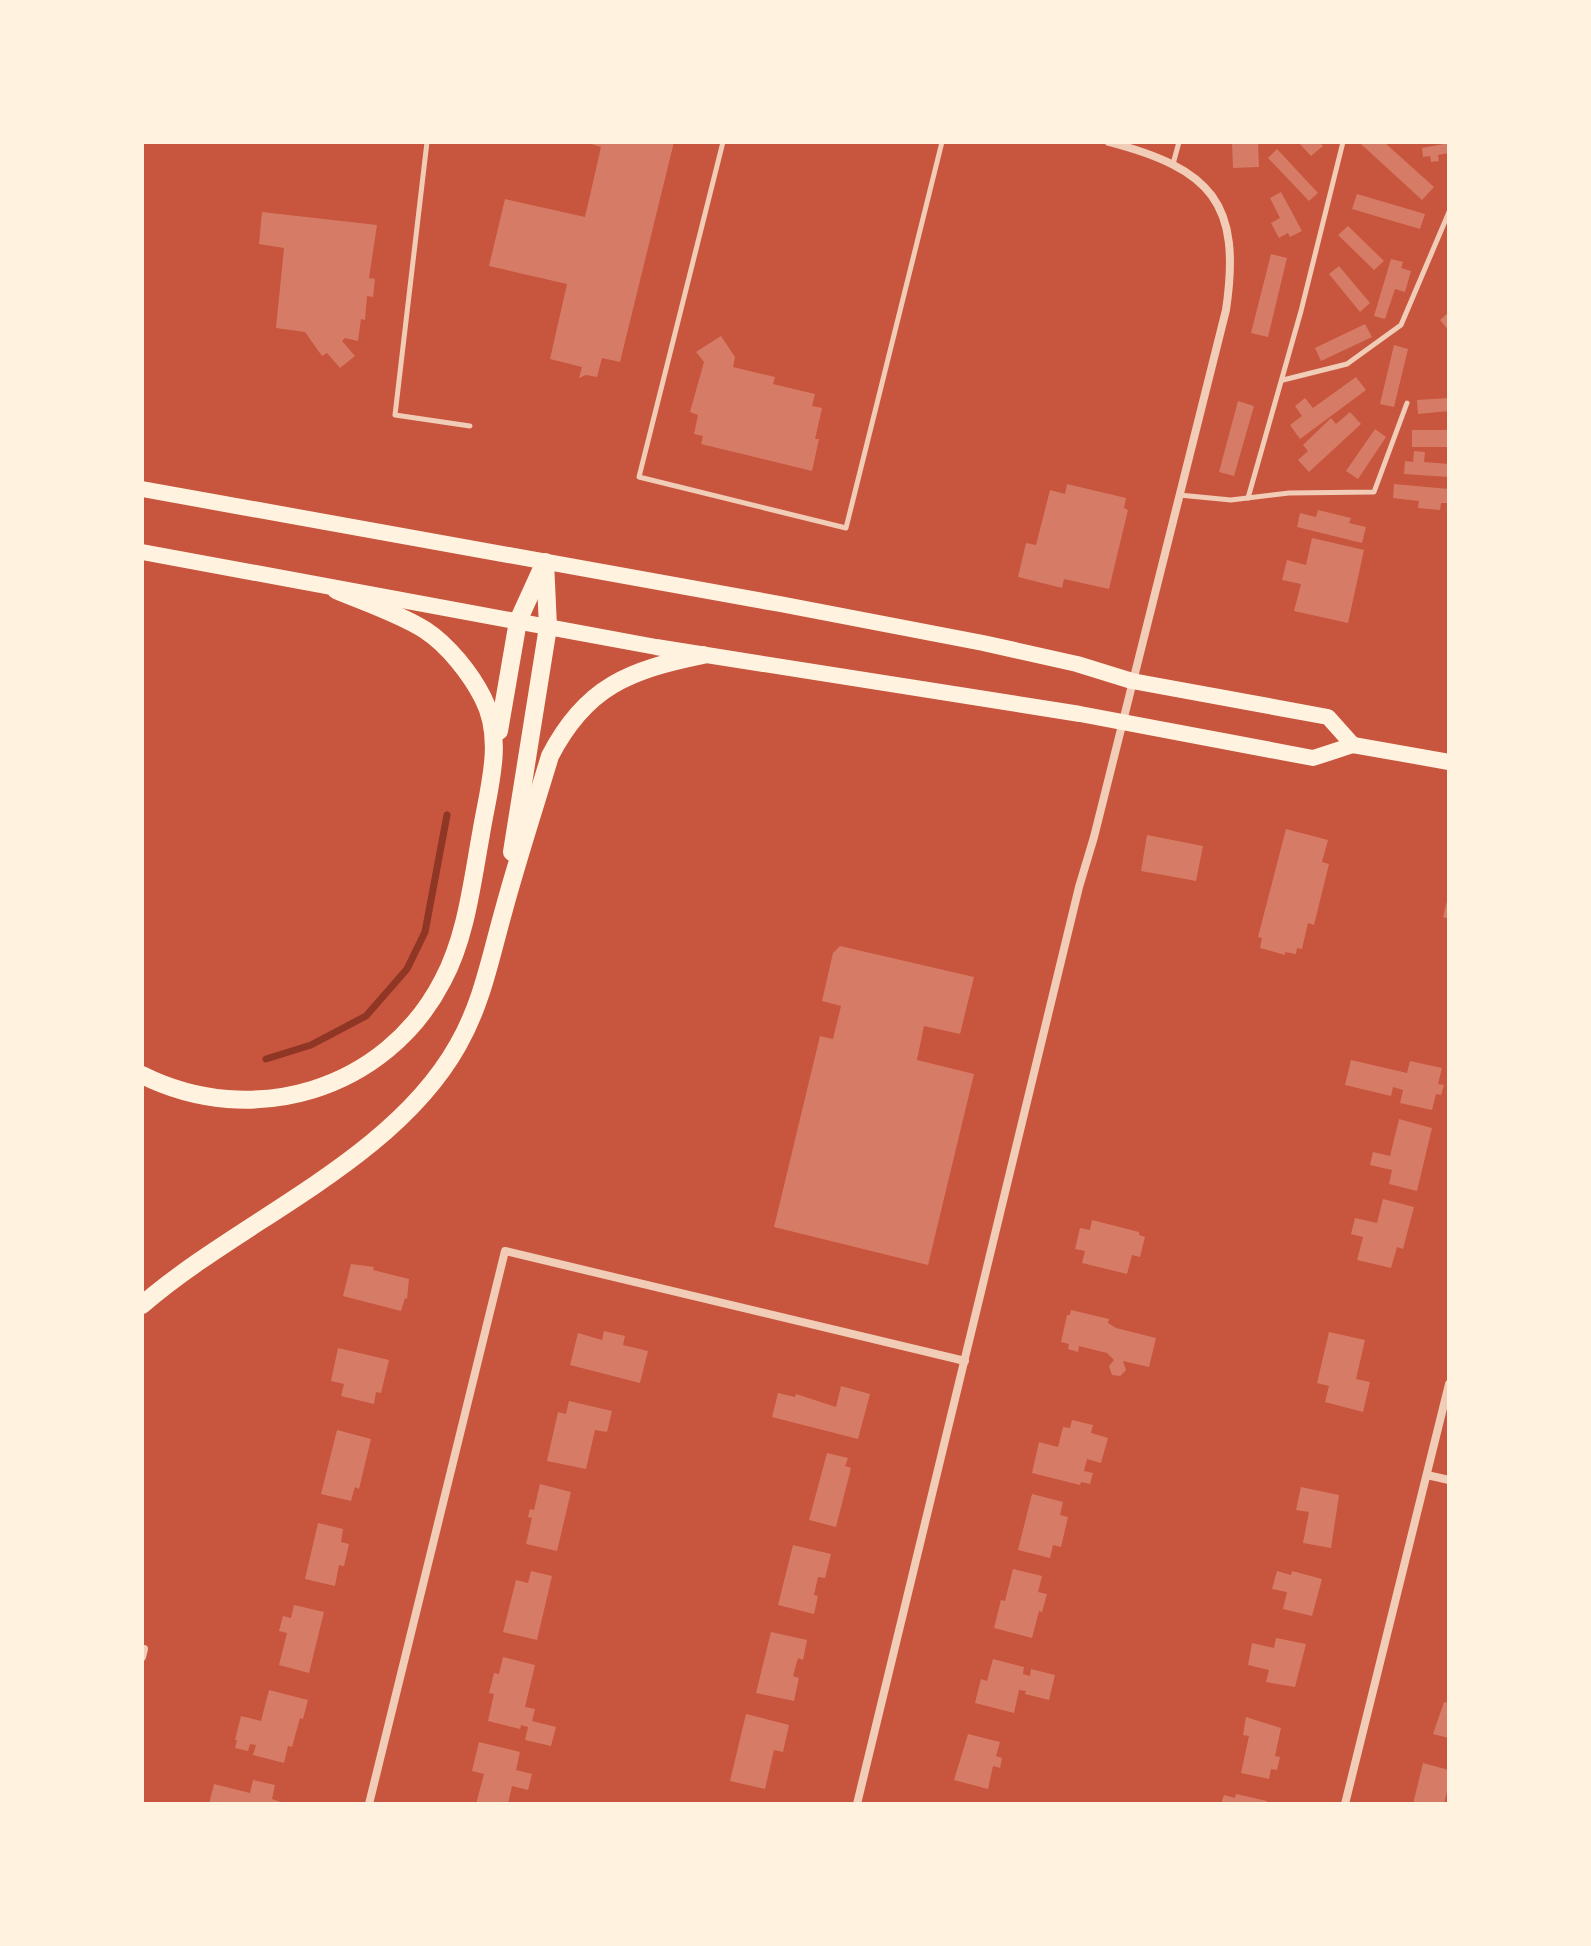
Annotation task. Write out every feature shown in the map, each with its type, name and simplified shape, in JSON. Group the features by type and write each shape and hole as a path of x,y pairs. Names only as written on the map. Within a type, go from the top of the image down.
{"highway":[{"path":"142,1075 164,1085 205,1096 241,1100 278,1099 347,1076 377,1058 400,1038 432,999 455,953 465,918 518,621 545,562"},
{"path":"503,913 548,627 545,562"},
{"path":"336,590 425,630 454,658 475,685 490,713 495,753"},
{"path":"142,1305 187,1270 339,1168 411,1106 445,1065 482,994 550,756 572,723 617,681 652,666 703,655"}],"main road":[{"path":"142,489 935,633 1077,664 1132,681 1328,717 1353,745"},
{"path":"142,552 703,655 1123,722 1313,758 1353,745 1449,762"}],"street":[{"path":"857,1804 1079,887 1226,310 1232,253 1227,226 1215,202 1188,172 1153,154 1109,142"},
{"path":"369,1804 505,1251 965,1361"},
{"path":"1345,1804 1449,1384"},
{"path":"1427,1475 1449,1480"}],"lane":[{"path":"427,142 395,415 470,426"},
{"path":"723,142 639,477 846,528 942,142"},
{"path":"1173,164 1179,142"},
{"path":"1248,498 1282,380 1343,142"},
{"path":"1282,380 1347,364 1401,325 1449,212"},
{"path":"1179,495 1231,500 1289,493 1374,492 1407,403"}],"building":[{"path":"585,142 674,142 620,362 602,358 597,377 586,375 579,378 582,367 550,359 567,284 489,266 505,199 585,217 601,147"},
{"path":"1232,142 1258,142 1259,167 1233,168"},
{"path":"1298,142 1319,142 1323,146 1311,156"},
{"path":"1384,142 1434,187 1422,200 1361,144"},
{"path":"1449,143 1449,153 1438,155 1439,161 1431,162 1430,156 1423,157 1422,148"},
{"path":"1277,149 1318,193 1309,201 1268,158"},
{"path":"1281,192 1302,231 1279,238 1271,223 1280,218 1270,198"},
{"path":"1357,194 1425,214 1420,229 1352,209"},
{"path":"262,212 377,225 369,278 375,279 373,297 367,296 365,320 361,319 358,341 345,338 342,341 355,356 340,368 327,353 322,356 305,332 276,328 284,248 259,244"},
{"path":"1348,226 1384,261 1374,270 1338,235"},
{"path":"1271,254 1287,258 1268,337 1251,333"},
{"path":"1391,259 1403,262 1401,268 1411,271 1405,292 1395,289 1385,319 1374,316"},
{"path":"1339,266 1370,303 1360,312 1329,274"},
{"path":"1449,312 1449,331 1440,320"},
{"path":"1365,324 1372,337 1321,361 1315,348"},
{"path":"721,336 735,357 733,367 775,377 773,384 815,394 812,406 822,408 812,471 701,444 703,436 694,434 698,415 690,412 704,362 696,352"},
{"path":"1394,345 1408,349 1394,407 1380,404"},
{"path":"1356,377 1366,390 1300,439 1290,425 1302,416 1295,406 1305,398 1313,408"},
{"path":"1449,398 1449,411 1418,414 1417,400"},
{"path":"1238,401 1254,406 1234,476 1219,472"},
{"path":"1350,412 1361,424 1309,472 1298,460 1308,451 1303,445 1331,418 1336,424"},
{"path":"1375,429 1386,437 1358,479 1346,471"},
{"path":"1412,430 1449,430 1449,447 1412,447"},
{"path":"1414,451 1425,452 1424,462 1449,464 1449,477 1404,474 1405,461 1413,462"},
{"path":"1067,484 1126,498 1124,508 1128,510 1109,589 1064,579 1062,588 1018,577 1026,543 1036,545 1050,490 1065,494"},
{"path":"1394,484 1449,489 1449,503 1441,503 1440,510 1418,508 1419,501 1393,498"},
{"path":"1318,510 1351,518 1349,523 1366,527 1362,543 1297,527 1300,513 1316,517"},
{"path":"1312,538 1364,550 1348,623 1294,611 1301,584 1282,580 1287,560 1306,565"},
{"path":"1286,829 1328,840 1322,862 1329,864 1314,925 1308,923 1302,949 1297,948 1296,954 1285,952 1285,955 1260,948 1262,938 1258,937"},
{"path":"1147,835 1203,846 1196,881 1141,871"},
{"path":"1449,897 1449,919 1443,917"},
{"path":"840,946 974,977 960,1034 924,1026 917,1060 974,1074 928,1265 774,1227 820,1036 833,1039 841,1006 822,1001 833,953"},
{"path":"1351,1060 1407,1073 1410,1061 1442,1068 1438,1084 1444,1085 1441,1095 1436,1094 1432,1110 1400,1103 1403,1090 1393,1087 1391,1096 1345,1085"},
{"path":"1399,1119 1432,1128 1417,1191 1389,1184 1392,1170 1370,1165 1373,1152 1390,1156"},
{"path":"1383,1199 1414,1207 1403,1249 1397,1247 1391,1268 1357,1260 1363,1237 1351,1234 1355,1218 1377,1223"},
{"path":"1092,1220 1139,1232 1145,1237 1140,1257 1132,1255 1127,1274 1082,1263 1085,1251 1075,1249 1080,1228 1090,1230"},
{"path":"351,1264 374,1267 373,1270 409,1279 407,1299 401,1311 343,1296"},
{"path":"1071,1310 1109,1319 1108,1323 1116,1328 1156,1338 1149,1367 1123,1361 1126,1370 1120,1376 1112,1375 1109,1366 1114,1360 1107,1353 1079,1346 1078,1352 1068,1349 1069,1344 1061,1342"},
{"path":"604,1331 625,1336 623,1345 648,1351 640,1383 570,1365 578,1333 602,1340"},
{"path":"1329,1332 1365,1340 1356,1379 1370,1382 1363,1412 1325,1402 1329,1386 1317,1383"},
{"path":"338,1348 389,1360 381,1393 376,1392 374,1404 341,1396 344,1384 331,1381"},
{"path":"841,1386 870,1394 858,1439 772,1417 778,1393 795,1397 796,1394 836,1407"},
{"path":"569,1401 612,1411 607,1432 595,1430 586,1469 547,1461 558,1412 566,1414"},
{"path":"1072,1420 1093,1425 1091,1433 1108,1438 1101,1463 1087,1459 1084,1471 1093,1473 1090,1484 1081,1482 1080,1485 1032,1473 1039,1442 1058,1447 1063,1427 1070,1428"},
{"path":"337,1430 371,1439 359,1489 355,1487 351,1501 321,1494"},
{"path":"827,1453 848,1458 845,1466 851,1468 836,1527 809,1520"},
{"path":"540,1484 571,1492 557,1551 526,1544 532,1518 528,1517 530,1509 534,1510"},
{"path":"1301,1487 1339,1495 1331,1548 1303,1543 1309,1512 1296,1510"},
{"path":"1032,1494 1063,1502 1060,1515 1068,1517 1061,1547 1053,1545 1050,1558 1018,1550"},
{"path":"318,1523 343,1529 341,1542 349,1544 344,1566 339,1565 335,1586 305,1579"},
{"path":"793,1545 831,1554 825,1578 818,1577 814,1614 778,1605"},
{"path":"1013,1569 1042,1576 1038,1592 1047,1594 1032,1638 994,1628"},
{"path":"531,1571 552,1576 537,1640 503,1632 516,1580 528,1583"},
{"path":"1277,1571 1291,1575 1292,1571 1322,1579 1312,1616 1283,1609 1287,1592 1272,1589"},
{"path":"294,1605 324,1612 309,1673 279,1665 287,1633 279,1631 283,1616 291,1618"},
{"path":"771,1632 807,1640 803,1660 798,1658 793,1676 799,1678 794,1701 756,1693"},
{"path":"1276,1638 1306,1644 1295,1687 1266,1682 1269,1670 1248,1665 1252,1643 1274,1648"},
{"path":"503,1657 535,1665 525,1707 535,1709 532,1721 556,1727 551,1746 525,1740 528,1727 521,1725 520,1729 488,1721 494,1694 489,1693 494,1673 499,1674"},
{"path":"993,1659 1024,1667 1023,1674 1030,1676 1031,1669 1055,1675 1049,1700 1019,1690 1014,1713 975,1703 981,1679 987,1681"},
{"path":"269,1690 308,1700 284,1763 253,1755 256,1745 250,1744 248,1751 235,1748 241,1716 261,1721"},
{"path":"1444,1702 1449,1703 1449,1738 1433,1734"},
{"path":"746,1714 789,1725 783,1752 774,1750 765,1789 730,1781"},
{"path":"1246,1717 1281,1728 1275,1756 1280,1757 1277,1770 1271,1769 1269,1779 1241,1773 1249,1736 1243,1735"},
{"path":"968,1734 1000,1742 996,1756 1002,1758 1000,1768 993,1766 988,1789 954,1780"},
{"path":"479,1742 520,1752 516,1770 532,1774 528,1790 512,1786 508,1804 476,1804 484,1774 472,1771"},
{"path":"1423,1763 1449,1770 1444,1804 1413,1804"},
{"path":"253,1780 275,1785 272,1799 286,1804 209,1804 214,1784 250,1793"},
{"path":"1236,1794 1267,1801 1266,1804 1221,1804 1224,1795 1235,1798"}],"waterway":[{"path":"266,1059 311,1045 366,1016 407,969 425,932 447,815"}]}
